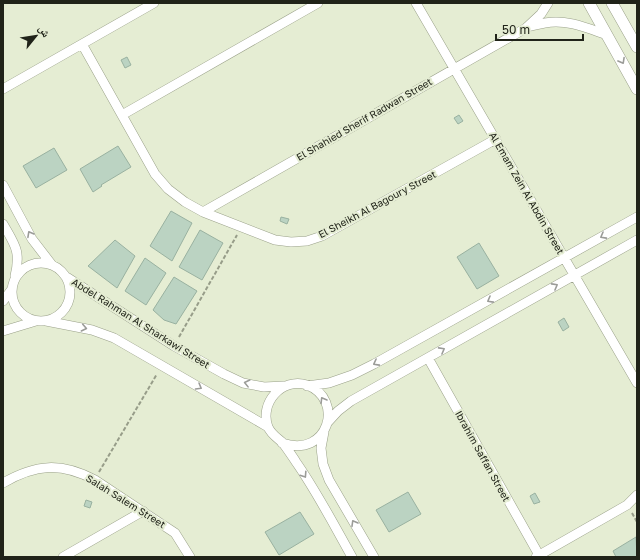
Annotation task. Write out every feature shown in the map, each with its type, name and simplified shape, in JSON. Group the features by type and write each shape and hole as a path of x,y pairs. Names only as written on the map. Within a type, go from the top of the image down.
{"street":[{"path":"3,89 154,3"},
{"path":"122,115 318,3"},
{"name":"Al Emam Zein Al Abdin Street","path":"416,3 637,383"},
{"name":"El Shahied Sherif Radwan Street","path":"526,28 541,14 548,3"},
{"path":"589,3 637,89"},
{"path":"612,3 637,47"},
{"name":"El Shahied Sherif Radwan Street","path":"203,212 526,28 546,22 568,23 607,35"},
{"name":"El Sheikh Al Bagoury Street","path":"82,44 155,174 168,190 203,212 275,240 291,242 306,241 322,236 496,139"},
{"path":"3,185 32,239 52,265 60,270 65,276 69,285 70,295 62,312 46,321"},
{"path":"352,557 309,482 282,443 274,436 268,427 266,417 267,407 271,398 277,391 293,384 307,386 329,383 352,375 637,217"},
{"path":"3,224 16,246 18,255 18,264 12,289 12,297 15,306 20,313 27,318 36,321"},
{"path":"282,443 291,446 310,444 318,439 338,411 351,401 637,240"},
{"path":"14,279 21,270 31,264 42,263 52,265"},
{"name":"Abdel Rahman Al Sharkawi Street","path":"65,276 174,346 224,374 243,383 264,387 286,386"},
{"path":"3,301 12,289"},
{"path":"3,331 36,321 46,321 92,330 114,338 268,427"},
{"name":"Ibrahim Saffan Street","path":"428,358 537,556"},
{"path":"307,386 319,393 326,405 328,414 321,448 323,464 329,480 374,557"},
{"name":"Salah Salem Street","path":"3,483 24,472 38,468 53,467 82,473 175,533 190,557"},
{"path":"537,556 627,505 637,495"},
{"path":"63,557 143,511"}],"path":[{"path":"174,346 242,227"},
{"path":"95,480 162,366"}],"building":[{"path":"127,57 131,65 125,68 121,60"},
{"path":"459,115 463,121 458,124 454,118"},
{"path":"118,146 131,167 101,185 102,186 93,192 80,169"},
{"path":"54,148 67,170 36,188 23,166"},
{"path":"171,211 192,223 172,261 150,246"},
{"path":"281,217 289,219 287,224 280,221"},
{"path":"200,230 223,243 202,280 179,267"},
{"path":"115,240 135,256 117,288 88,266"},
{"path":"479,243 499,276 477,289 457,257"},
{"path":"145,258 166,273 146,305 125,291"},
{"path":"174,277 197,291 176,324 164,320 153,310"},
{"path":"564,318 569,327 563,331 558,322"},
{"path":"408,492 421,514 389,532 376,510"},
{"path":"535,493 540,502 534,504 530,496"},
{"path":"86,500 92,502 90,508 84,506"},
{"path":"300,512 314,534 279,555 265,532"},
{"path":"636,537 637,557 616,557 613,551"}]}
